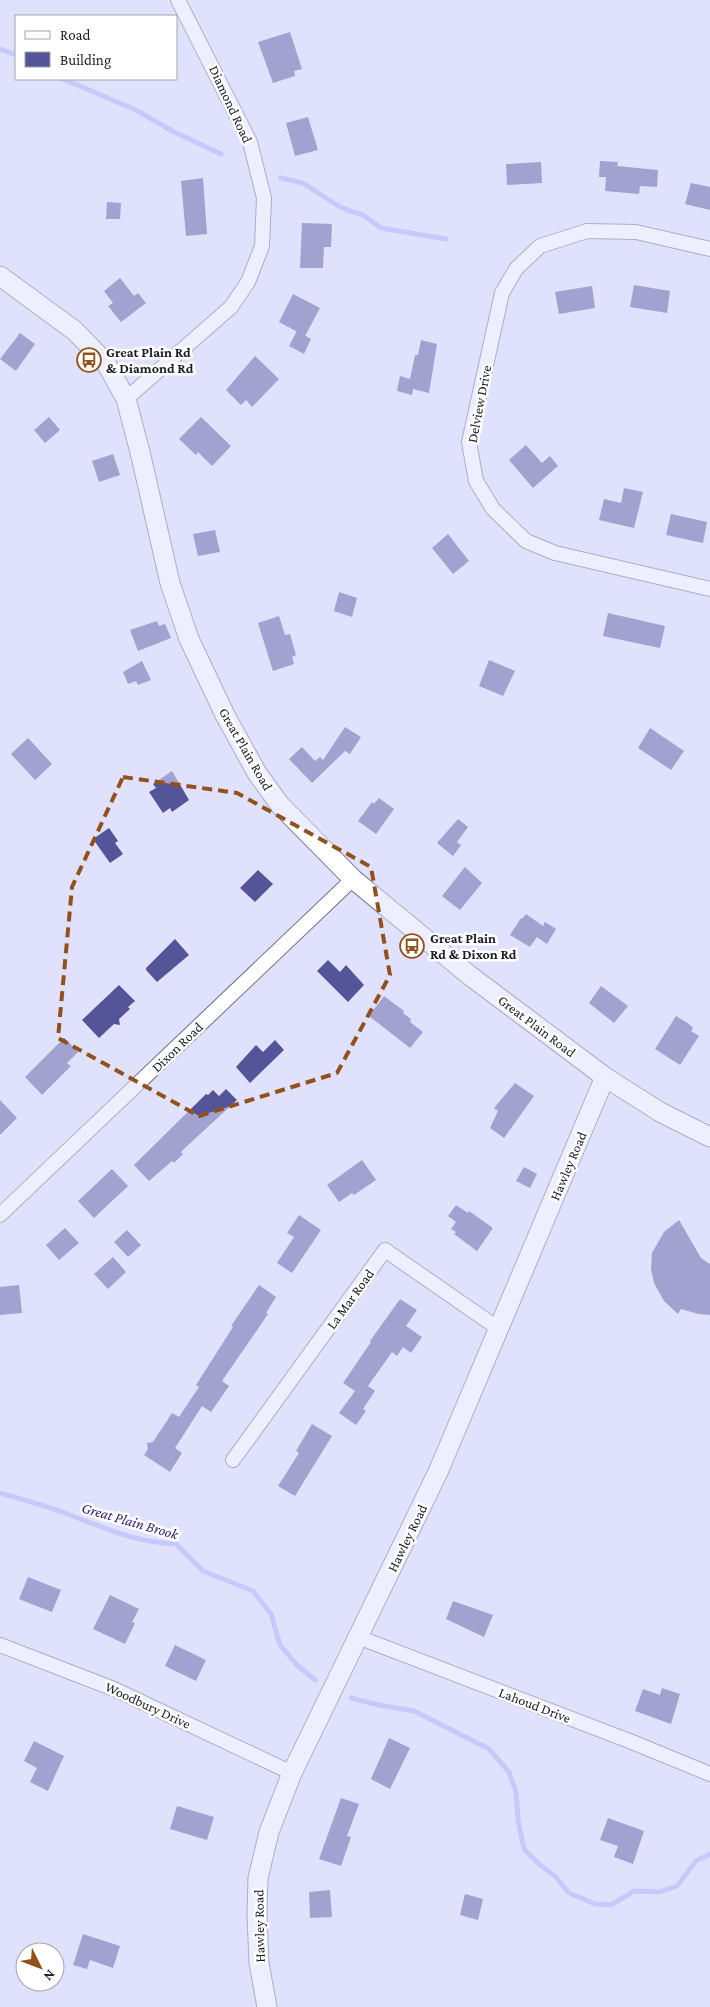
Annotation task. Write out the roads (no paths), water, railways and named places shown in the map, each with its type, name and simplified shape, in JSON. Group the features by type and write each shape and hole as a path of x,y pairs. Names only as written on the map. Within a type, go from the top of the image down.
{"street":[{"name":"Diamond Road","path":"126,400 231,307 248,282 262,246 264,198 250,142 178,0"},
{"name":"Delview Drive","path":"710,249 636,232 587,231 540,246 516,269 502,293 469,442 476,481 493,509 526,541 555,553 710,589"},
{"name":"Great Plain Road","path":"0,276 75,331 106,363 126,400 170,583 189,639 205,675 257,773 274,797 353,879 469,975 605,1077 660,1112 710,1137"},
{"name":"Dixon Road","path":"0,1215 353,879"},
{"name":"Hawley Road","path":"267,2007 259,1962 256,1915 258,1878 269,1832 292,1773 438,1472 605,1077"},
{"name":"La Mar Road","path":"233,1460 385,1250 499,1329"},
{"name":"Lahoud Drive","path":"358,1637 632,1742 710,1774"},
{"name":"Woodbury Drive","path":"0,1645 114,1689 292,1773"}],"waterway":[{"path":"0,49 15,55"},
{"path":"65,80 136,110 174,132 221,154"},
{"path":"281,178 303,183 335,204 363,215 381,228 446,239"},
{"name":"Great Plain Brook","path":"0,1493 54,1509 131,1537 176,1544 203,1571 253,1591 271,1614 280,1645 297,1665 315,1680"},
{"name":"Great Plain Brook","path":"351,1698 414,1711 489,1749 509,1772 516,1792 518,1820 524,1849 540,1865 555,1876 569,1893 595,1904 611,1905 634,1891 659,1892 677,1886 696,1861 710,1854"}],"place":[{"name":"Great Plain Rd & Diamond Rd","path":"89,360"},
{"name":"Great Plain Rd & Dixon Rd","path":"412,946"}]}
